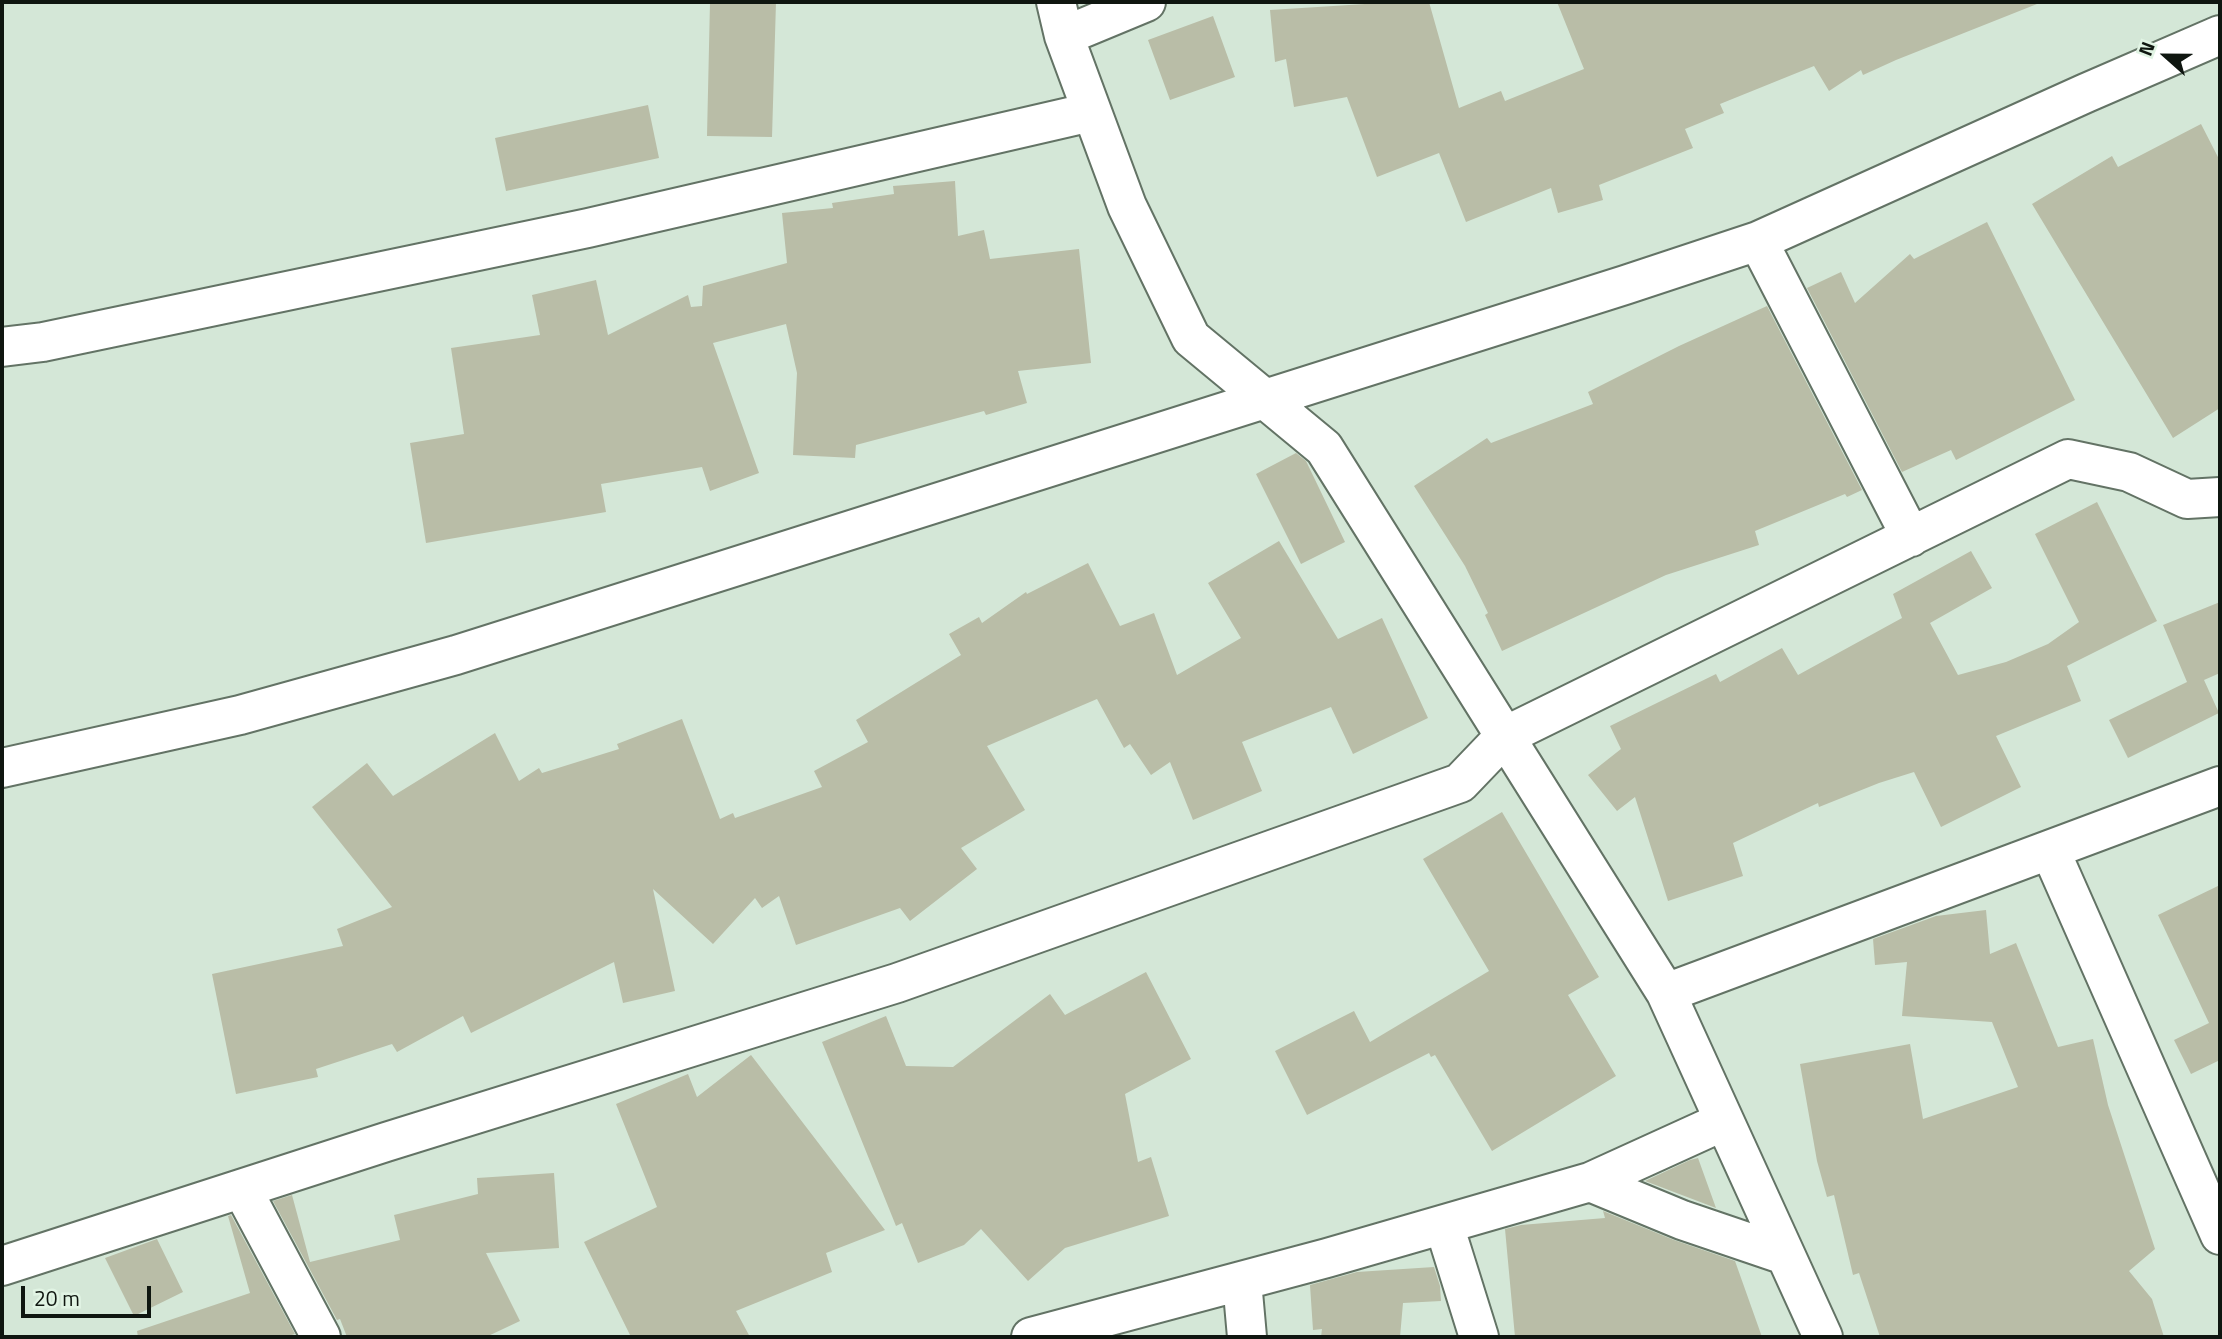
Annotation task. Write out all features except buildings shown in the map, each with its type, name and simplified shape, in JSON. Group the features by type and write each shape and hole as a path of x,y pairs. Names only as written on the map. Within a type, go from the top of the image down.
{"street":[{"path":"1146,2 1060,19 1091,112 1127,206 1191,338 1324,448 1665,993 1823,1337"},
{"path":"2,768 240,715 456,655 1758,241 2073,98 2220,35"},
{"path":"2,346 43,342 588,228 1091,112"},
{"path":"1758,241 1911,537"},
{"path":"2,1266 897,984 1460,783 1505,736 2068,459 2129,472 2188,499 2220,497"},
{"path":"1665,993 2220,786"},
{"path":"2050,850 2219,1229"},
{"path":"1031,1337 1242,1281 1590,1182 1724,1121"},
{"path":"1590,1182 1682,1220 1785,1255"},
{"path":"242,1189 321,1337"},
{"path":"1444,1224 1479,1337"},
{"path":"1242,1281 1247,1337"}]}
